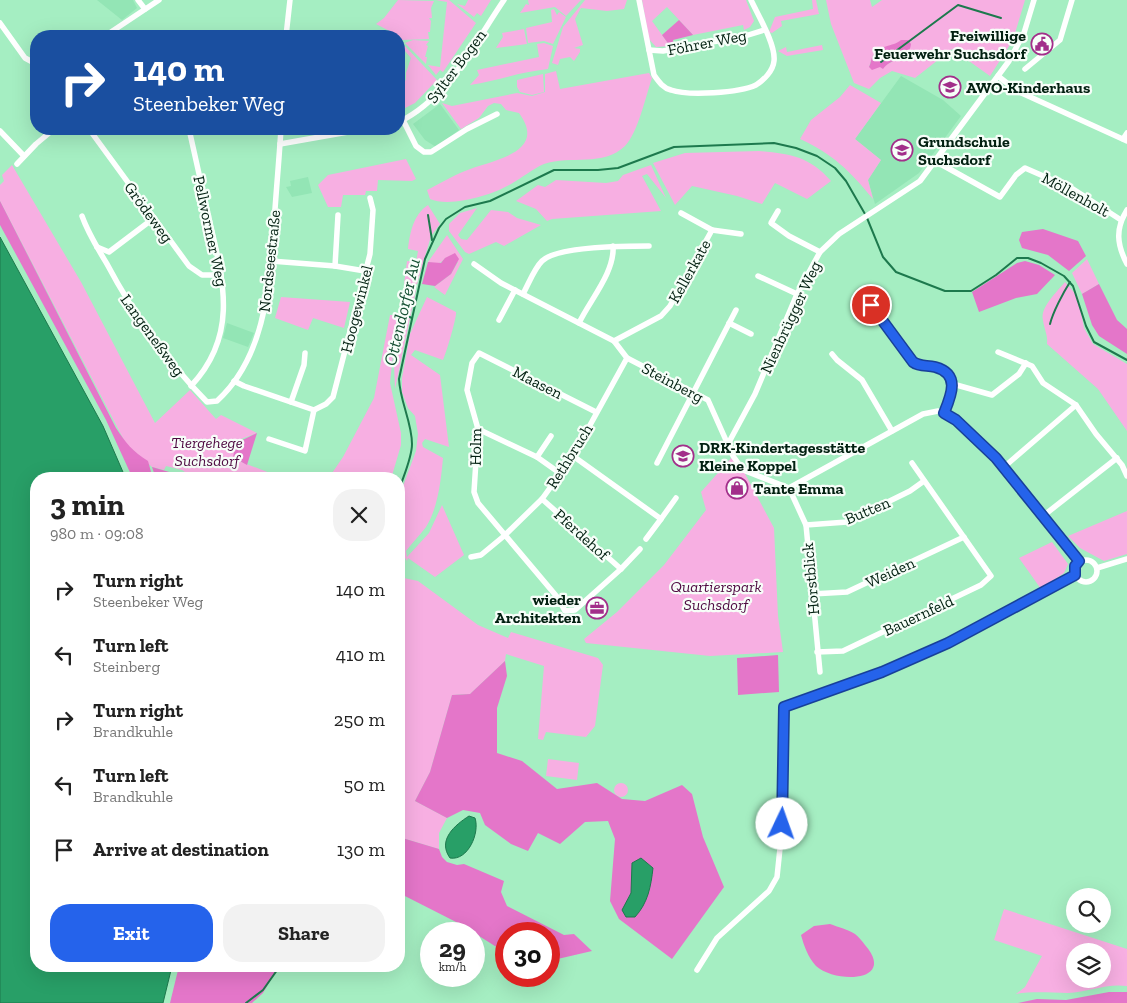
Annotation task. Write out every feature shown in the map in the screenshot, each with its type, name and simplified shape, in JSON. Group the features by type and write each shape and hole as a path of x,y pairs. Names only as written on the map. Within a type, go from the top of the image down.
{"street":[{"path":"138,0 146,9"},
{"path":"114,30 159,0"},
{"path":"287,30 290,0"},
{"name":"Sylter Bogen","path":"405,119 427,106 446,84 504,0"},
{"path":"639,0 654,76 670,90 697,93 737,89 755,85 766,77 773,64 773,49 751,0"},
{"name":"Nienbrügger Weg","path":"728,444 755,394 796,294 820,252 839,234 920,181 998,76 1020,41 1034,0"},
{"path":"1025,69 1060,40 1072,0"},
{"path":"0,24 22,54 30,60"},
{"name":"Föhrer Weg","path":"650,50 663,51 745,36 764,30"},
{"path":"998,76 1017,91 1125,140 1127,133"},
{"path":"405,128 416,146 424,152 431,152 467,128 497,114"},
{"path":"0,131 24,156"},
{"path":"17,164 47,135"},
{"name":"Grödeweg","path":"94,135 195,272 208,277 221,275"},
{"name":"Pellwormer Weg","path":"189,135 221,275 224,305 219,340 209,362 191,386"},
{"name":"Nordseestraße","path":"207,402 217,401 234,380 255,342 264,317 271,261 281,135"},
{"path":"280,144 331,135"},
{"name":"Möllenholt","path":"935,161 1000,197 1016,175 1025,168 1073,189 1121,220"},
{"name":"Hoogewinkel","path":"314,410 326,404 336,392 373,236 373,210 370,198"},
{"path":"1127,210 1121,220 1118,241 1127,264"},
{"path":"778,211 771,222 789,236 820,252"},
{"name":"Kellerkate","path":"681,213 712,230 741,234"},
{"path":"335,266 338,215"},
{"name":"Langeneßweg","path":"82,216 106,263 154,340 191,386 207,402"},
{"path":"106,263 109,252 154,218"},
{"name":"Kellerkate","path":"614,341 661,316 670,306 712,230"},
{"path":"579,323 604,278 614,254 614,246"},
{"path":"523,294 538,266 549,256 614,246 649,246"},
{"path":"97,247 109,252"},
{"path":"271,261 365,270"},
{"name":"Steinberg","path":"474,264 515,290 614,341 627,358 694,391 708,400 733,456 743,470 789,488"},
{"path":"758,276 796,294"},
{"path":"499,320 515,290"},
{"path":"861,291 913,362 918,366 937,367 947,374 953,384 951,400 944,413"},
{"path":"657,463 736,310"},
{"path":"729,323 752,334"},
{"path":"998,352 1032,366 1043,383 1076,404 1096,434 1117,458 1127,476"},
{"path":"291,402 304,365 305,353"},
{"name":"Maasen","path":"479,353 596,412"},
{"name":"Holm","path":"479,353 472,363 467,390 478,429 474,492 478,504 558,598 560,604"},
{"path":"832,354 862,380 892,431"},
{"name":"Rethbruch","path":"470,557 480,555 504,536 542,499 573,456 627,358"},
{"path":"953,384 992,394 1019,374 1026,363"},
{"path":"234,380 244,386 314,410 305,450 269,439"},
{"path":"1004,467 1076,404"},
{"path":"789,488 923,414 931,411 944,413 956,420 1004,467 1079,561"},
{"path":"478,429 537,457 561,474"},
{"path":"537,457 551,436"},
{"path":"573,456 661,519"},
{"path":"1043,516 1117,458"},
{"path":"912,463 964,537"},
{"name":"Butten","path":"806,525 847,522 910,491 924,481"},
{"name":"Horstblick","path":"789,488 806,525 820,672"},
{"path":"646,540 676,498"},
{"name":"Pferdehof","path":"542,499 621,569"},
{"name":"Bauernfeld","path":"817,652 843,650 981,585 991,576 964,537"},
{"name":"Weiden","path":"812,594 848,592 964,537"},
{"name":"Pferdehof","path":"560,604 565,611 575,610 599,591 640,549"},
{"path":"1097,568 1127,559"},
{"path":"1091,560 1097,568 1096,575 1091,581 1083,582 1075,575 1075,566 1079,561 1091,560"},
{"path":"697,970 717,938 769,891 776,877 784,810 784,707 882,672 948,643 1075,575"},
{"path":"545,604 560,604"}],"shaded area":[{"path":"97,0 133,0 137,8 122,20"},
{"path":"679,20 693,35 673,40 674,45 670,46 662,35"},
{"path":"901,40 908,40 911,44 907,53 890,62 883,69 880,67 872,70 869,67 872,56 878,49"},
{"name":"Grundschule Suchsdorf","path":"901,76 943,100 961,116 919,173 875,204 868,180 881,160 855,139"},
{"path":"440,104 459,130 436,147 425,140 413,124"},
{"path":"308,177 312,193 292,197 286,187 291,186 290,181"},
{"path":"0,201 116,428 130,446 148,461 151,472 130,472 106,420 0,225"},
{"path":"1043,229 1078,241 1086,256 1069,271 1048,255 1022,248 1019,240 1022,232"},
{"path":"0,237 103,426 123,472 30,472 30,972 171,972 163,1003 0,1003"},
{"path":"455,253 459,259 451,274 435,286 422,284 428,262 441,263 445,258"},
{"path":"1025,261 1039,265 1055,275 1037,294 1016,298 979,312 972,292 1017,263"},
{"path":"1099,284 1117,320 1127,329 1127,354 1099,336 1092,325 1082,294"},
{"path":"227,323 254,333 248,347 223,338"},
{"path":"257,433 247,465 233,457 236,443"},
{"path":"152,467 169,472 154,472"},
{"path":"778,655 779,692 738,695 737,658"},
{"path":"505,661 507,676 497,708 497,753 522,761 557,789 597,783 622,799 645,801 682,785 692,794 703,837 724,887 672,959 619,919 610,901 615,839 608,821 585,822 560,844 538,833 528,851 511,844 485,825 480,813 463,810 447,818 415,801 430,772 452,695 470,694"},
{"path":"469,816 475,818 476,824 476,831 471,845 462,855 450,858 446,845 449,834 453,828"},
{"path":"405,839 439,849 442,857 447,862 457,865 464,864 504,881 501,892 507,906 538,922 495,922 495,946 485,940 485,922 456,922 405,896"},
{"path":"641,858 653,868 650,888 646,900 635,917 626,917 622,910 631,893 632,863"},
{"path":"830,924 852,932 862,941 873,957 874,966 869,973 860,976 837,976 825,972 813,963 801,935 814,926"},
{"path":"560,933 564,935 574,934 592,951 560,958"},
{"path":"178,972 275,972 263,993 252,1003 170,1003"},
{"path":"1109,992 1127,992 1127,1003 1018,1003 1037,999 1066,1000"}],"green space":[{"path":"398,0 434,1 431,8 432,18 429,18 431,21 430,32 428,32 429,39 405,40 405,30 388,30 376,24 384,18"},
{"path":"436,0 449,0 476,23 443,72 440,70 436,75 428,65 440,67 447,2"},
{"path":"468,0 491,0 481,16 477,13 474,17 457,4 465,6"},
{"path":"528,0 581,0 566,16 555,7 520,13 526,4 529,5"},
{"path":"585,0 627,0 624,9 607,11 581,8 575,19 583,45 574,48 580,49 580,52 574,61 570,57 560,59 558,65 552,63 563,27"},
{"path":"642,0 746,0 754,21 750,27 744,30 743,25 693,35 667,7 652,21 670,46 656,47 649,39"},
{"path":"812,0 816,0 819,14 781,21 782,26 772,33 769,32 775,17 813,9"},
{"path":"826,0 870,0 872,7 882,0 1025,0 1013,40 990,76 952,49 915,78 892,71 880,78 869,89 854,83 831,24","holes":["896,45 892,62 880,67 869,67 873,55"]},
{"path":"554,9 557,15 559,12 566,17 553,44 544,41 528,43 526,28 552,22 551,10"},
{"path":"524,29 527,44 496,48 503,37 502,33"},
{"path":"413,40 429,41 426,45 428,46 425,57 427,57 426,64 405,43"},
{"path":"544,43 553,46 548,69 470,85 479,75 477,70 539,57 537,44"},
{"path":"822,45 823,50 787,56 778,51 786,47 787,52"},
{"path":"405,46 437,80 415,103 405,108 405,81 411,58 405,51"},
{"path":"556,71 560,89 649,73 652,78 641,114 630,140 625,146 616,152 597,159 565,160 544,164 515,182 483,196 449,202 430,199 427,190 460,173 513,153 522,146 527,138 526,127 519,113 506,110 501,104 494,103 488,106 479,118 461,129 442,103 452,106 517,93 532,96 545,92 545,74"},
{"path":"543,74 544,92 532,95 520,92 517,87 517,80"},
{"path":"850,85 881,103 855,139 881,160 868,180 873,199 857,180 832,157 800,139 811,120 840,97"},
{"path":"759,151 790,155 807,161 831,181 807,199 775,183 762,204 737,196 692,186 675,205 653,163 685,153"},
{"path":"406,159 416,179 412,181 378,180 377,191 366,191 365,195 343,195 341,207 328,207 318,185 328,175"},
{"name":"Tiergehege Suchsdorf","path":"12,165 81,282 155,423 190,390 216,419 221,415 257,433 241,439 239,461 267,472 185,472 166,466 164,470 152,467 126,444 0,201 0,185 4,181 2,175"},
{"path":"651,165 666,198 647,174 642,176 661,211 552,219 547,221 536,209 516,201 538,185 545,187 556,180 606,183 618,181 623,175"},
{"path":"428,205 440,224 431,236 417,284 404,284 407,261 416,262 418,251 408,249 411,231 419,214"},
{"path":"477,208 458,235 461,239 467,240 491,210 508,212 517,218 541,225 504,246 496,242 469,254 465,252 449,231 449,224 460,213"},
{"path":"447,235 463,259 445,295 434,287 451,274 458,262 445,258 438,263 428,262"},
{"path":"1087,259 1099,284 1082,294 1072,273"},
{"path":"1065,282 1078,297 1084,328 1093,344 1127,364 1127,431 1098,389 1047,344 1043,320 1044,310"},
{"path":"410,287 416,290 395,389 394,365 404,289"},
{"path":"281,297 350,302 344,328 313,318 308,330 275,318"},
{"path":"427,297 456,312 443,360 415,350 411,355 440,375 449,447 425,439 422,443 423,447 443,458 440,484 430,519 426,527 406,551 407,557 429,533 442,505 464,555 435,577 408,558 407,561 405,558 405,481 416,451 418,434 415,416 408,408 402,392 402,378 410,334"},
{"path":"390,315 397,315 390,383 401,433 401,445 393,472 333,472 343,457 374,398"},
{"name":"Quartierspark Suchsdorf","path":"733,456 743,470 774,528 778,616 783,652 710,656 586,643 584,639 617,612 664,565 706,510 701,492"},
{"path":"1127,511 1127,554 1104,561 1080,548 1068,536"},
{"path":"1052,542 1068,564 1064,573 1041,589 1019,558"},
{"path":"405,578 418,581 478,625 508,638 511,632 598,658 603,665 595,726 586,737 546,732 543,740 538,739 544,666 506,654 505,661 470,694 452,695 430,772 415,801 447,818 439,833 439,849 405,839"},
{"path":"548,759 579,763 577,780 546,776"},
{"path":"618,783 624,783 628,790 624,797 618,797 614,793 614,787"},
{"path":"1004,909 1066,929 1066,933 1078,933 1109,943 1066,943 1066,988 1100,988 1068,993 1036,992 1016,994 1025,987 1042,956 994,940"},
{"path":"1111,944 1127,949 1127,986 1112,986"}],"waterway":[{"path":"881,62 958,5 1001,18"},
{"name":"Ottendorfer Au","path":"405,473 412,444 399,379 425,259 439,228 446,219 465,207 490,201 554,170 618,168 674,147 774,143 796,148 817,156 835,168 846,181 865,214"},
{"path":"428,215 432,240"},
{"name":"Ottendorfer Au","path":"867,218 883,257 896,272 945,291 971,291 996,275 1017,258 1028,258 1041,263 1064,276 1073,286 1086,326 1094,342 1127,360"},
{"path":"1050,324 1058,303 1070,282"},
{"name":"Ottendorfer Au","path":"405,315 412,318"},
{"name":"Ottendorfer Au","path":"246,1003 263,990 276,972"}],"place":[{"name":"Freiwillige Feuerwehr Suchsdorf","path":"1042,44"},
{"name":"AWO-Kinderhaus","path":"950,87"},
{"name":"Grundschule Suchsdorf","path":"902,150"},
{"name":"DRK-Kindertagesstätte Kleine Koppel","path":"683,456"},
{"name":"Tante Emma","path":"737,488"},
{"name":"wieder Architekten","path":"597,608"}],"route":[{"path":"782,824 784,810 784,707 882,672 993,621 1075,575 1075,566 1079,561 996,458 956,420 944,413 953,392 953,384 947,374 937,367 918,366 913,362 871,305"}]}
